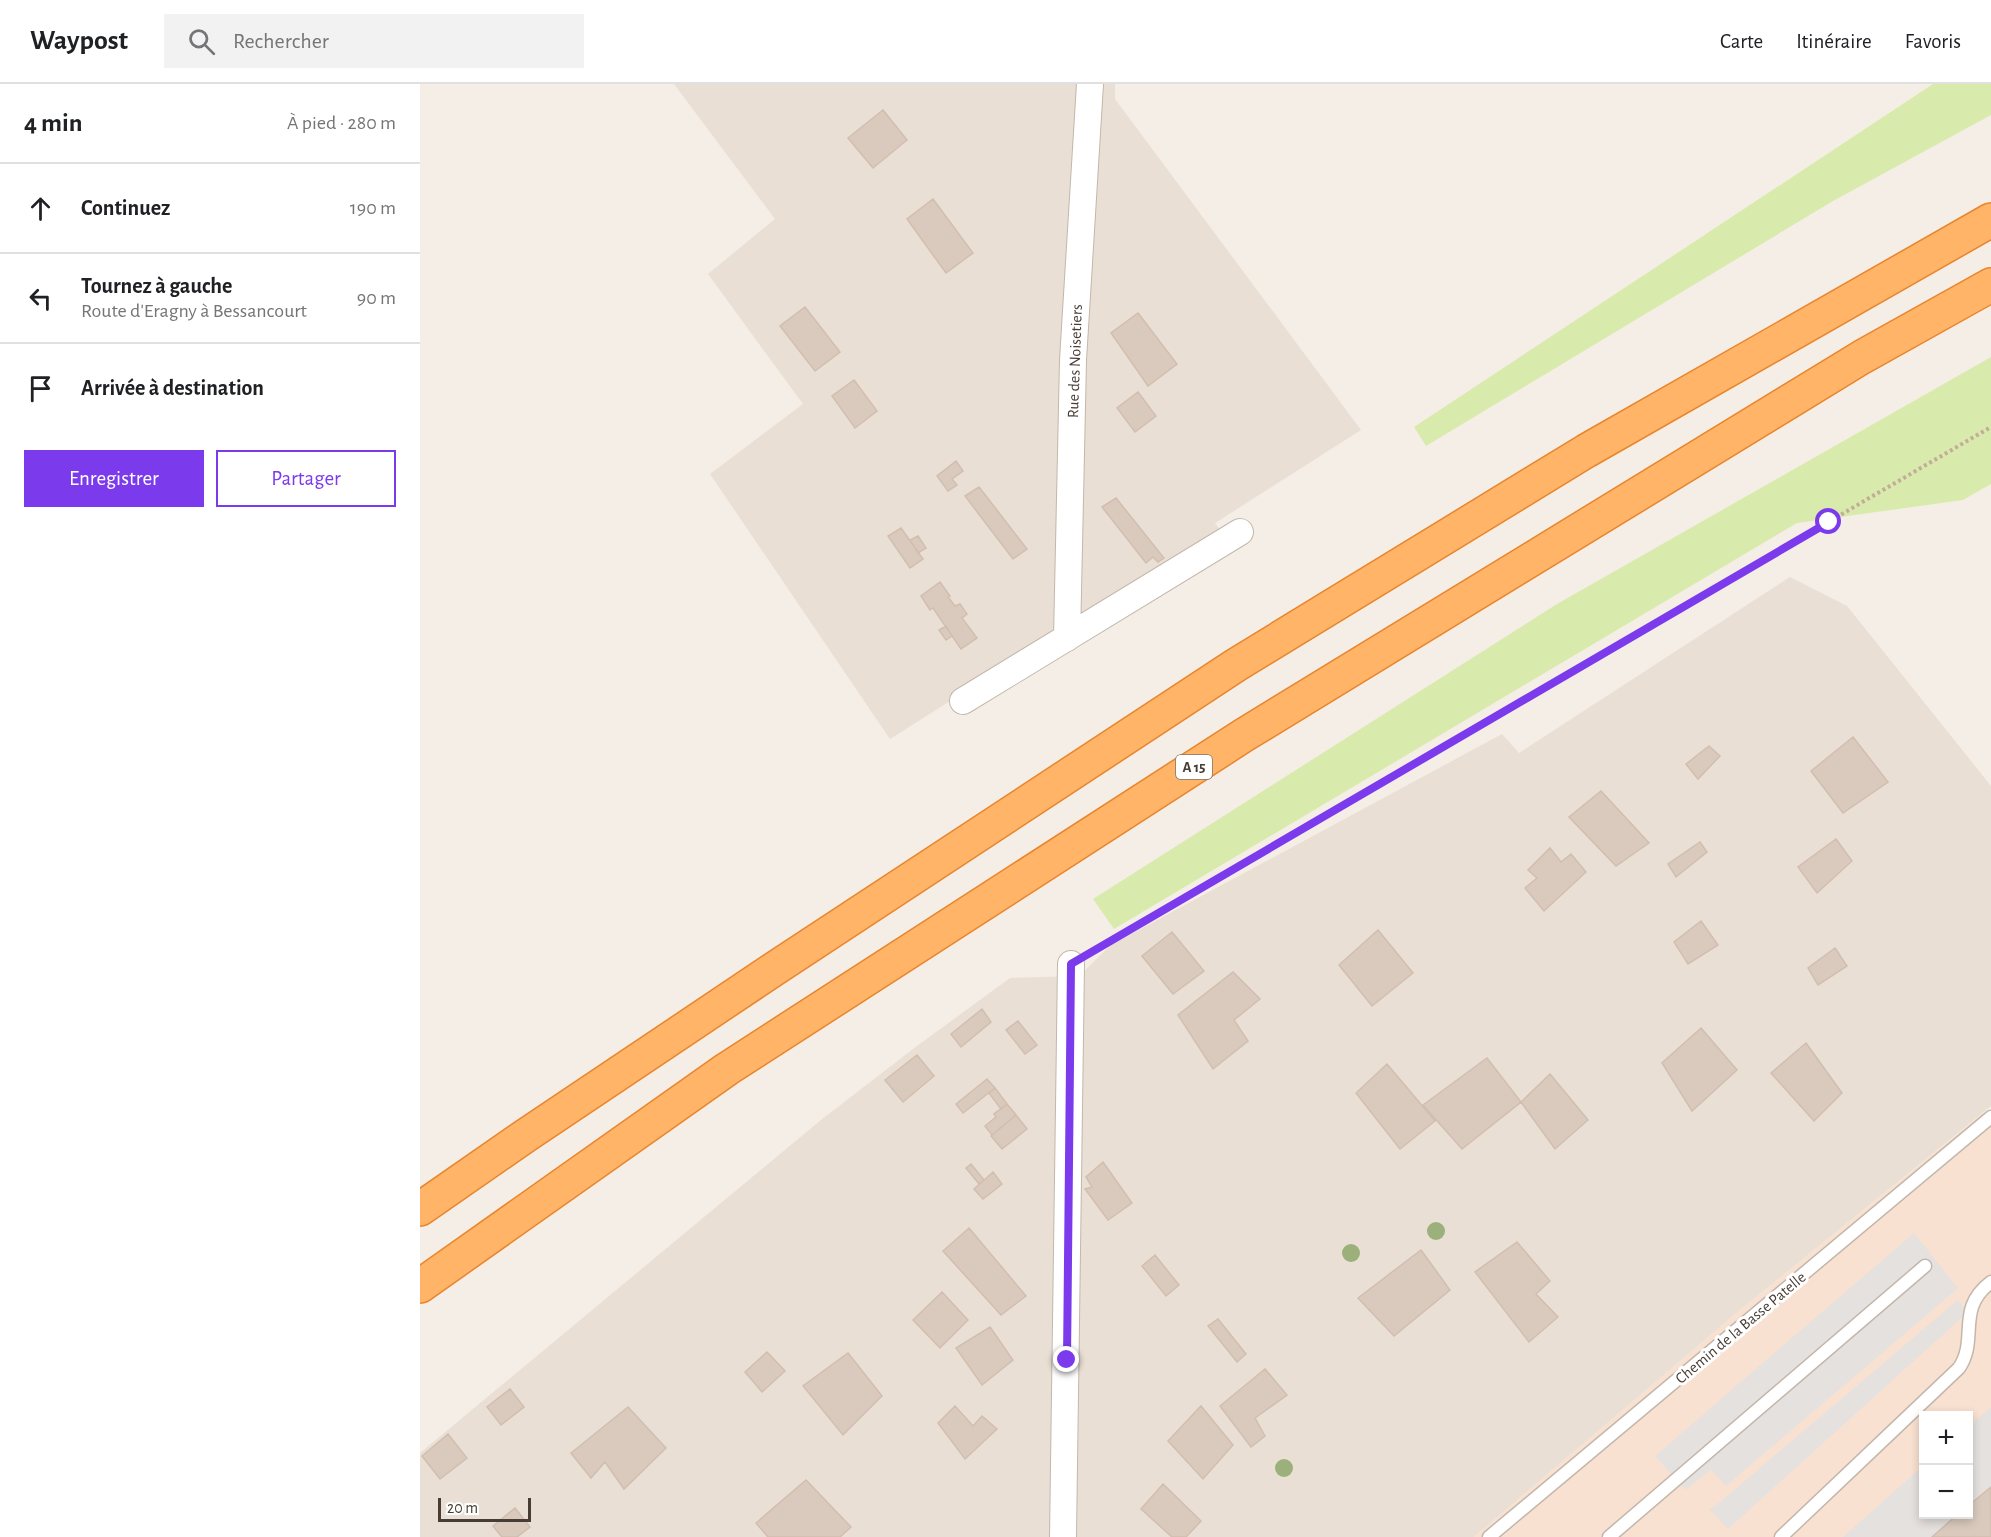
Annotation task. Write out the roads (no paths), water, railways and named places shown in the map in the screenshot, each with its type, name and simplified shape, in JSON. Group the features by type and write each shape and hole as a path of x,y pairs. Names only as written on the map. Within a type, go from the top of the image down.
{"highway":[{"path":"420,1209 764,975 1236,665 1586,451 1991,219"},
{"name":"A 15","path":"420,1286 727,1069 1244,735 1862,357 1991,285"}],"street":[{"name":"Rue des Noisetiers","path":"1067,638 1072,360 1090,84"},
{"path":"963,701 1240,532"},
{"path":"1064,1537 1071,964"}],"lane":[{"name":"Chemin de la Basse Patelle","path":"1490,1537 1991,1118"},
{"path":"1609,1537 1925,1266"},
{"path":"1781,1537 1959,1368 1965,1359 1968,1314 1975,1299 1991,1282"}]}
